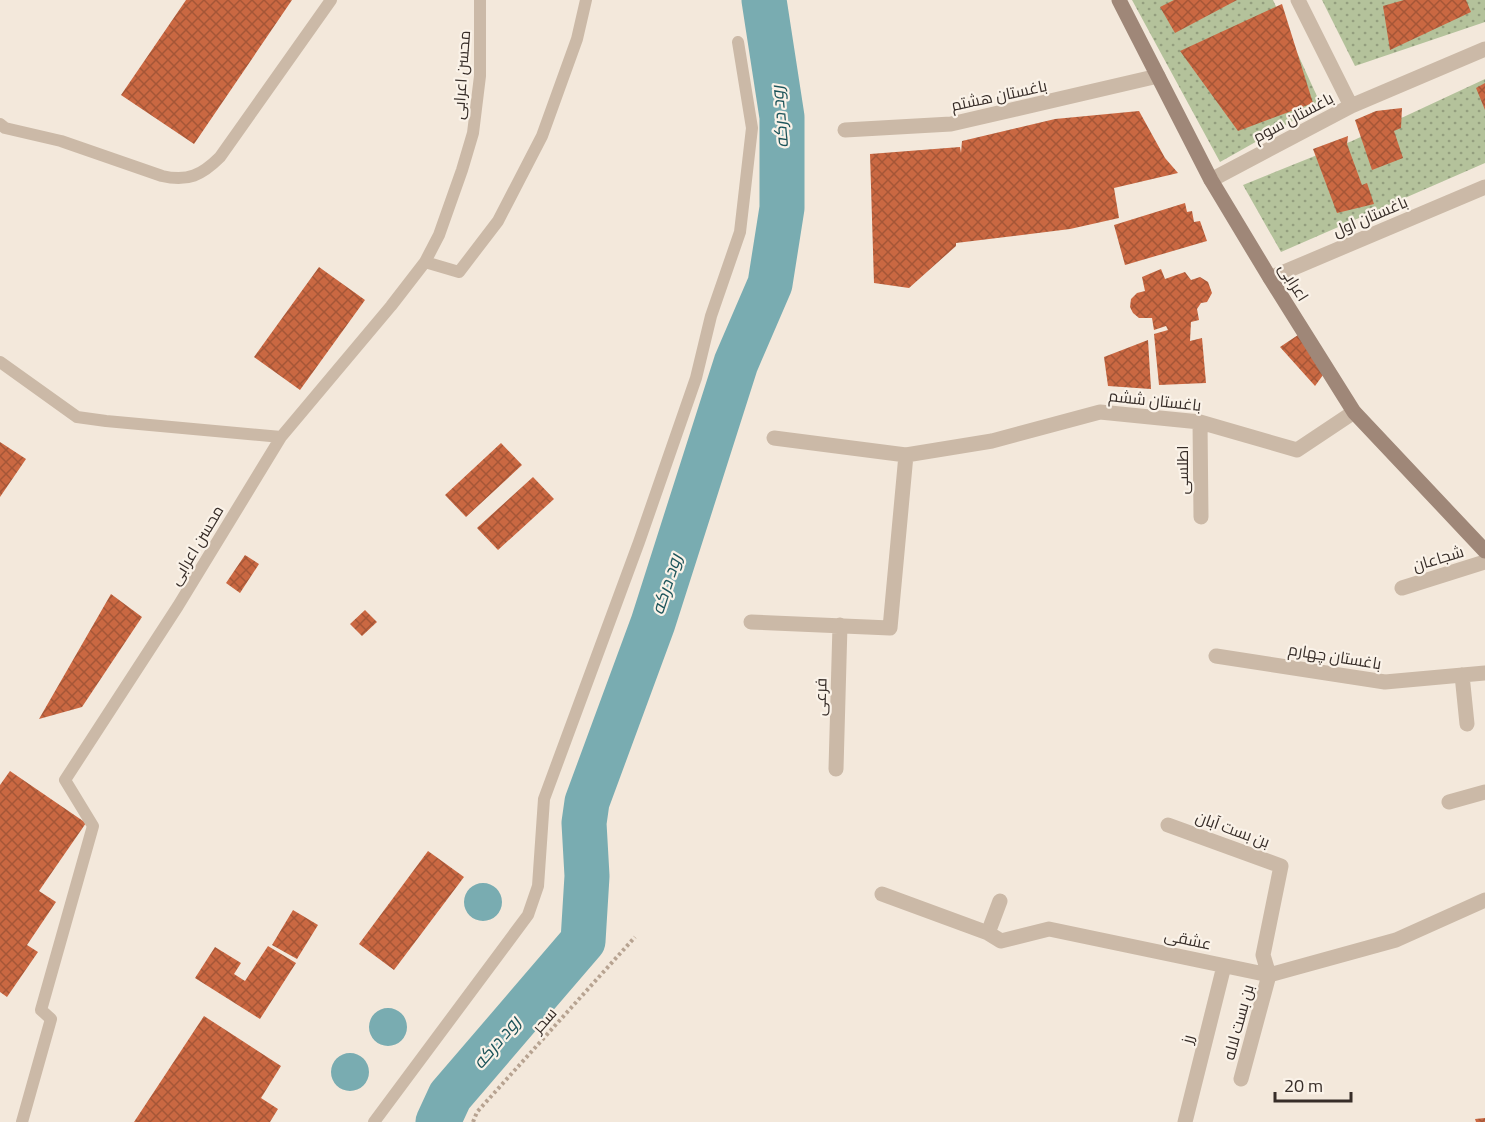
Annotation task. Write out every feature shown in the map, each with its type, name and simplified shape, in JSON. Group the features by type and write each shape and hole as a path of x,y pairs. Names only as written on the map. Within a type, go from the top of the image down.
{"street":[{"name":"اعرابی","path":"1119,0 1211,180 1354,412 1485,551"},
{"name":"باغستان سوم","path":"1211,180 1351,106 1298,0"},
{"path":"1351,106 1485,49"},
{"name":"باغستان هشتم","path":"845,130 951,124 1158,76"},
{"name":"باغستان اول","path":"1270,278 1485,187"},
{"name":"باغستان ششم","path":"774,438 906,455 992,441 1100,412 1200,422 1297,450 1354,412"},
{"name":"اطلسی","path":"1200,422 1201,517"},
{"path":"751,622 890,628 906,455"},
{"name":"شجاعان","path":"1402,588 1485,562"},
{"name":"فرعی","path":"836,769 840,625"},
{"name":"باغستان چهارم","path":"1216,656 1385,682 1485,673"},
{"path":"1462,675 1467,724"},
{"path":"1449,802 1485,792"},
{"name":"بن بست آبان","path":"1168,825 1281,866 1263,955 1269,975"},
{"name":"عشقی","path":"882,894 988,933 1001,940 1049,929 1269,975 1396,940 1485,900"},
{"path":"988,933 1000,901"},
{"name":"رز","path":"1185,1122 1224,966"},
{"name":"بن بست لاله","path":"1241,1079 1269,975"}],"lane":[{"path":"0,124 5,128 62,141 162,176 176,179 190,178 208,168 220,157 331,0"},
{"name":"محسن اعرابی","path":"22,1122 51,1019 41,1010 93,826 65,780 178,606 281,437 425,262 439,235 473,133 480,76 480,0"},
{"path":"425,262 459,272 498,221 542,136 577,39 586,0"},
{"path":"374,1122 528,915 538,886 544,799 639,542 696,378 711,316 740,232 752,128 738,42"},
{"path":"0,362 77,417 281,437"}],"path":[{"name":"سحر","path":"473,1122 477,1112 635,937"}],"green space":[{"path":"1132,0 1273,0 1321,105 1220,162"},
{"path":"1322,0 1485,0 1485,22 1355,66"},
{"path":"1485,79 1485,163 1281,252 1243,185 1352,141"}],"water":[{"path":"483,883 497,888 502,902 497,916 483,921 469,916 464,902 469,888"},
{"path":"388,1008 402,1013 407,1027 402,1041 388,1046 374,1041 369,1027 374,1013"},
{"path":"350,1053 364,1058 369,1072 364,1086 350,1091 336,1086 331,1072 336,1058"}],"building":[{"path":"186,0 292,0 194,144 121,95"},
{"path":"1174,0 1237,0 1175,33 1160,7"},
{"path":"1404,0 1466,0 1471,12 1390,50 1383,6"},
{"path":"1282,4 1313,103 1238,131 1180,51"},
{"path":"1485,83 1485,110 1476,88"},
{"path":"1402,108 1401,128 1394,131 1403,158 1372,170 1355,120 1376,111"},
{"path":"1139,111 1165,158 1178,173 1114,188 1119,218 1070,229 956,243 956,246 909,288 874,283 870,154 960,147 961,153 962,141 1055,119"},
{"path":"1348,136 1347,144 1362,185 1367,183 1374,204 1337,213 1313,149"},
{"path":"1185,203 1187,212 1192,211 1194,222 1200,221 1207,241 1125,265 1114,225"},
{"path":"319,267 365,300 300,390 254,357"},
{"path":"1161,269 1165,279 1185,272 1191,280 1200,277 1208,282 1212,293 1207,302 1201,303 1197,309 1199,320 1191,322 1190,341 1202,338 1206,383 1159,385 1154,334 1168,330 1166,326 1154,330 1152,318 1139,318 1130,307 1131,299 1137,293 1145,291 1142,277"},
{"path":"1298,335 1323,375 1315,386 1280,347"},
{"path":"1148,340 1151,389 1108,386 1104,357"},
{"path":"0,442 26,459 0,497"},
{"path":"501,443 522,465 466,517 445,495"},
{"path":"533,477 554,499 498,550 477,528"},
{"path":"245,555 259,564 240,593 226,583"},
{"path":"111,594 142,617 82,707 39,719"},
{"path":"365,610 377,622 362,636 350,624"},
{"path":"10,771 86,823 39,891 56,902 27,945 38,952 7,997 0,992 0,785"},
{"path":"428,851 464,877 394,970 359,944"},
{"path":"293,910 318,925 297,959 272,945"},
{"path":"268,946 296,963 260,1019 195,978 215,947 241,963 234,974 245,981"},
{"path":"204,1016 281,1066 261,1098 278,1109 270,1122 134,1122"},
{"path":"1485,1118 1485,1122 1476,1122 1475,1119"}],"waterway":[{"name":"رود درکه","path":"438,1122 450,1096 583,941 587,876 584,823 587,802 653,623 736,363 770,284 782,208 782,117 764,0"}]}
